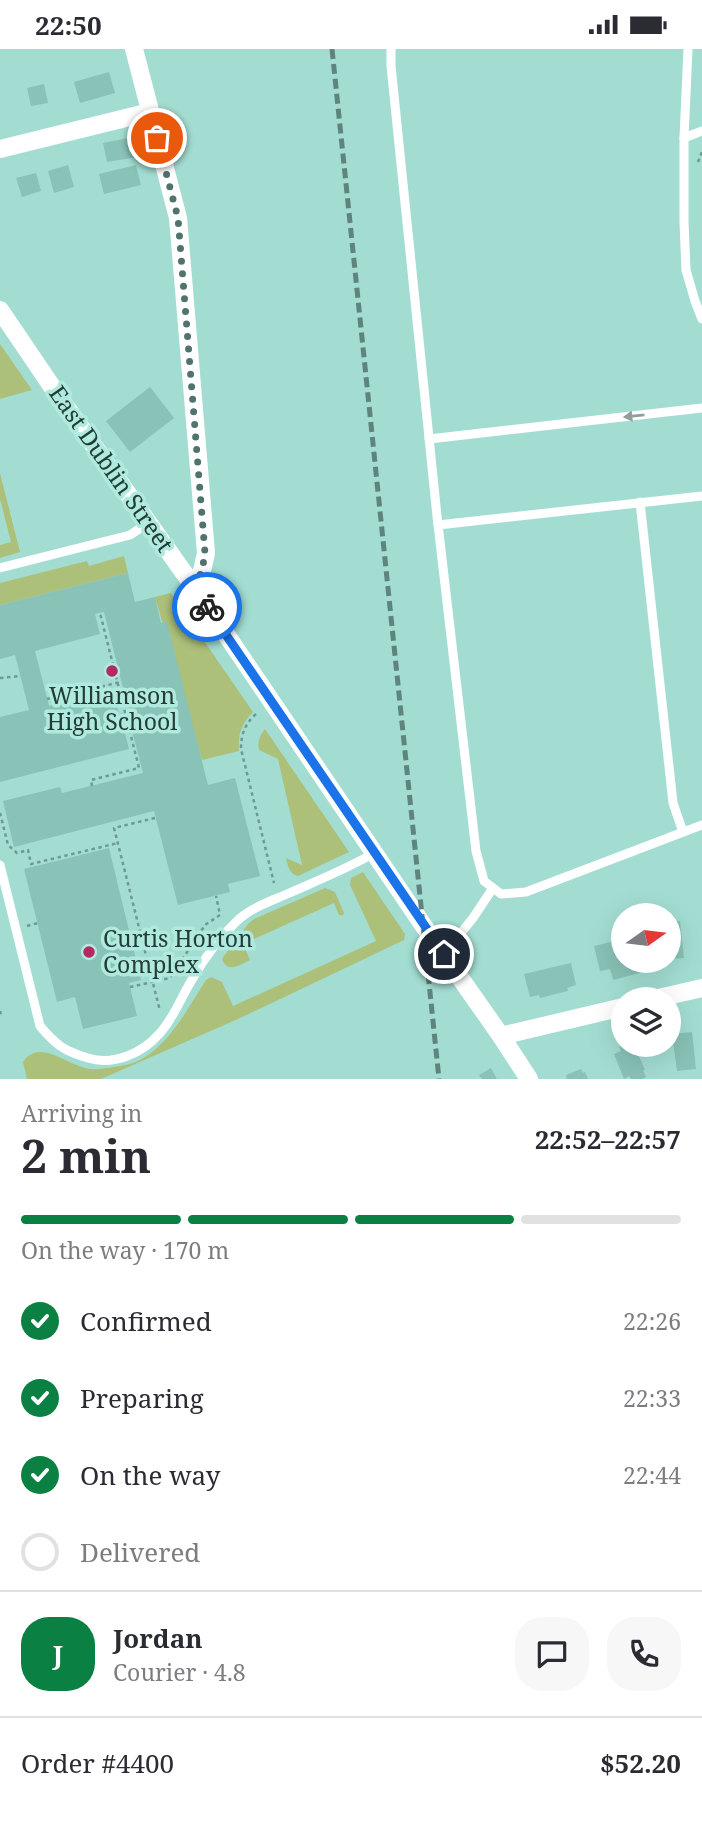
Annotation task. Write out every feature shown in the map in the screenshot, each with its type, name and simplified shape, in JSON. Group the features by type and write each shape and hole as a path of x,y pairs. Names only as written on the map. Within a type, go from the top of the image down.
{"street":[{"path":"134,49 178,218 205,553 202,571 194,587"},
{"path":"0,149 150,112"},
{"name":"East Dublin Street","path":"0,310 194,587 529,1079"},
{"path":"681,993 702,988"},
{"path":"501,1036 611,1010"}],"lane":[{"path":"391,49 438,525 476,851 484,881 501,894 526,892 702,825"},
{"path":"688,49 684,138 686,271 702,319"},
{"path":"684,138 702,131"},
{"path":"429,439 702,408"},
{"path":"438,525 702,496"},
{"path":"640,502 673,803 683,832"},
{"path":"0,568 130,535 148,523"},
{"path":"0,865 40,1026 52,1042 71,1053 97,1061 123,1058 144,1048 160,1033 194,975 240,918 261,905 374,853"},
{"path":"444,954 493,888"}],"path":[{"path":"92,786 90,780 139,768 120,682 100,613"},
{"path":"0,678 21,675"},
{"path":"47,699 120,682"},
{"path":"256,713 243,731 241,749 274,883"},
{"path":"0,813 8,845 17,853 28,850 31,864 118,843"},
{"path":"155,818 114,828 160,1011"},
{"path":"130,988 170,978 205,925 220,915 216,896"}],"green space":[{"path":"0,344 32,390 0,399"},
{"path":"0,473 20,552 0,558 0,545 11,542 0,499"},
{"path":"124,556 128,573 0,605 0,583 87,561 89,566"},
{"path":"171,593 253,712 241,730 239,751 202,760 155,597"},
{"path":"265,729 349,852 298,876 291,872 286,858 302,865 278,759 259,750 259,739"},
{"path":"363,872 405,934 404,940 238,1019 101,1079 27,1079 23,1062 38,1052 55,1055 90,1069 124,1065 145,1057 166,1039 206,980 211,977 222,982 233,1006 376,941 350,885 351,878"},
{"path":"325,888 335,892 343,915 339,915 334,903 243,944 250,960 234,967 224,964 222,959 254,919"}],"building":[{"path":"109,72 115,93 80,103 74,82"},
{"path":"44,84 48,103 31,106 27,88"},
{"path":"133,137 137,157 107,162 103,143"},
{"path":"68,165 74,187 54,193 48,171"},
{"path":"136,165 141,185 104,194 99,174"},
{"path":"36,173 41,191 22,197 16,178"},
{"path":"150,387 174,418 130,452 106,421"},
{"path":"128,573 135,602 155,597 161,623 167,622 208,785 235,778 260,876 228,884 230,892 178,905 154,811 14,847 3,801 60,787 62,793 143,773 130,723 123,725 129,749 0,782 0,717 29,710 15,655 0,659 0,605","holes":["104,612 129,712 119,714 113,690 49,706 35,651 100,634 95,614"]},
{"name":"Curtis Horton Complex","path":"109,848 141,980 129,983 137,1016 83,1029 75,997 57,1002 24,869"},
{"path":"681,930 684,958 681,958"},
{"path":"611,942 611,973 610,969 600,971 594,946"},
{"path":"571,963 576,985 567,988 568,991 540,998 539,995 530,997 524,974"},
{"path":"611,973 639,973 613,980"},
{"path":"692,1032 696,1069 677,1071 675,1057 681,1057 681,1033"},
{"path":"615,1057 639,1057 646,1077 631,1079 629,1076 624,1079"},
{"path":"491,1068 497,1079 482,1079 479,1075"},
{"path":"581,1069 588,1079 567,1079 566,1075"}],"railway":[{"path":"332,49 439,1079"}],"way so far":[{"path":"157,138 178,218 205,553 202,571 194,587 207,607"}],"place":[{"name":"Williamson High School","path":"112,671"},
{"name":"Curtis Horton Complex","path":"89,952"}],"route":[{"path":"207,607 444,954"}]}
